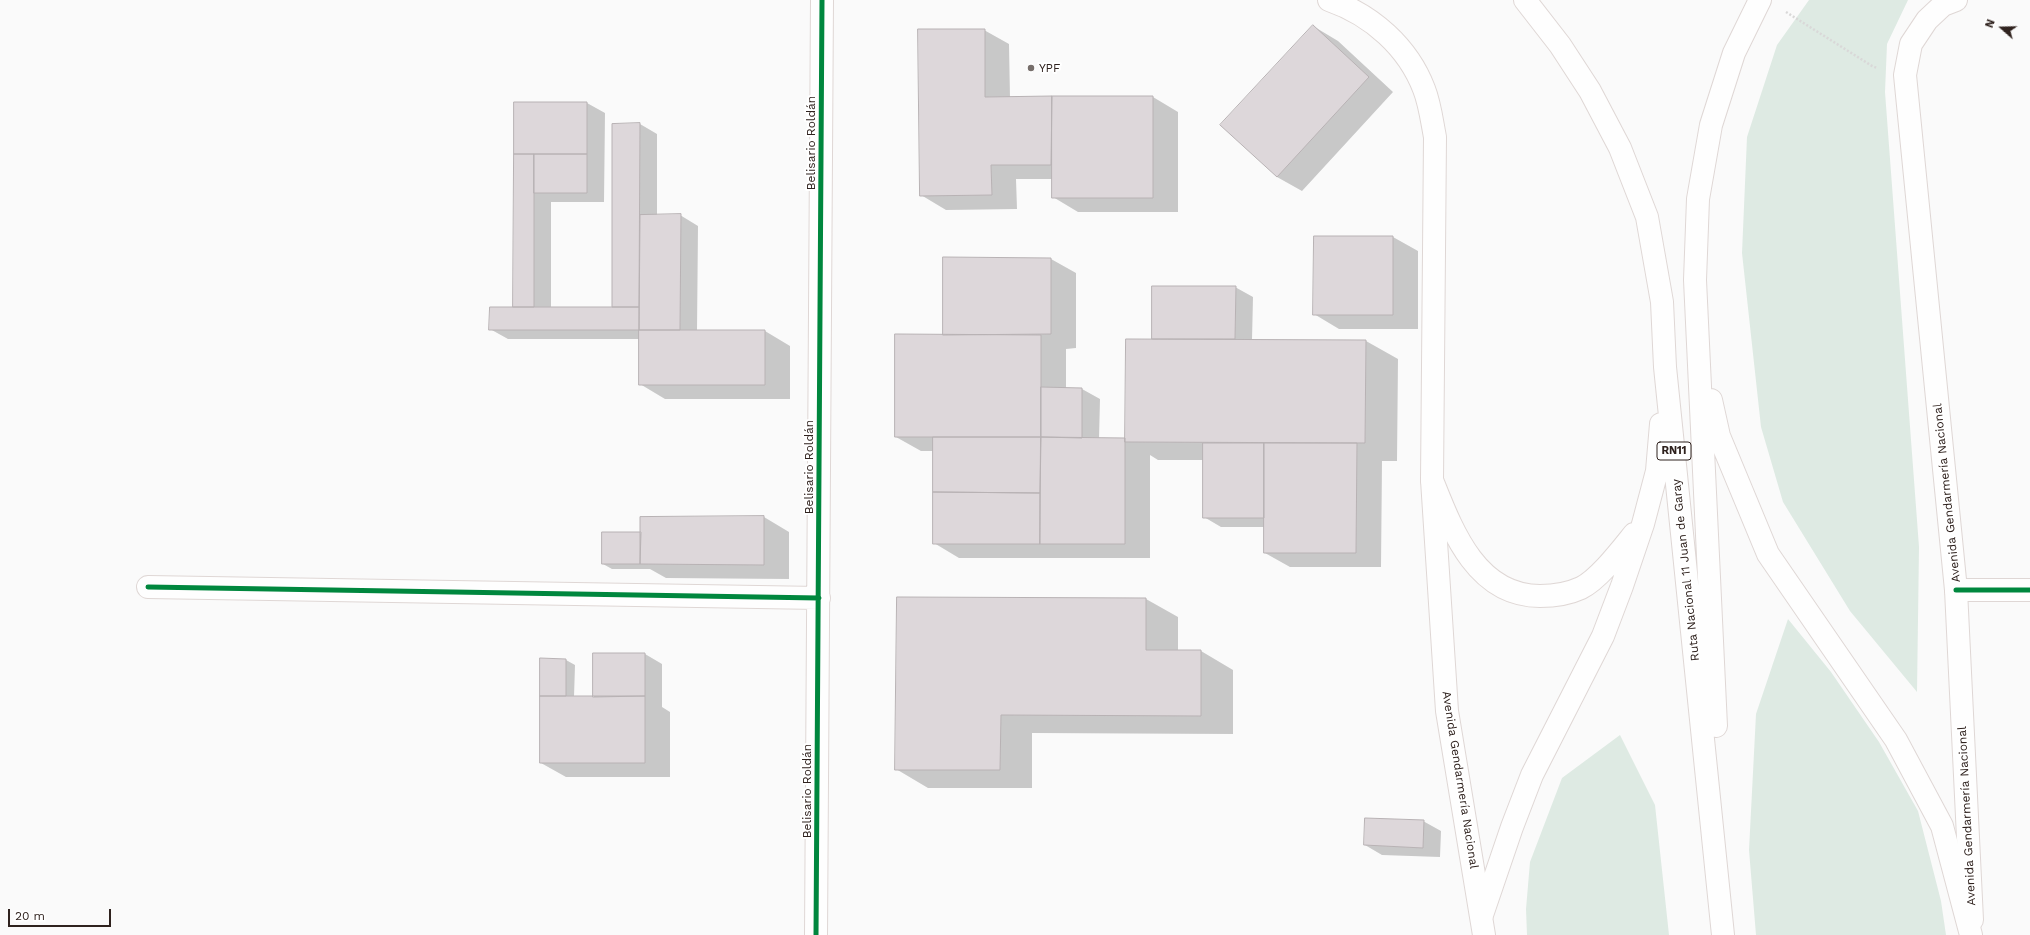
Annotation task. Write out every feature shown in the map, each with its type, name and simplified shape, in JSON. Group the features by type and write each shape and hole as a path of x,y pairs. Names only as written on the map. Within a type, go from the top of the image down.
{"main road":[{"name":"Belisario Roldán","path":"816,935 822,0"},
{"name":"Avenida Gendarmería Nacional","path":"1329,0 1345,6 1375,23 1404,52 1424,89 1435,137 1432,480 1447,711 1483,925"},
{"name":"Ruta Nacional 11 Juan de Garay","path":"1524,0 1560,45 1590,91 1620,148 1647,217 1662,302 1665,367 1724,935"},
{"name":"Ruta Nacional 11 Juan de Garay","path":"1724,935 1695,280 1698,199 1711,125 1734,53 1760,0"},
{"name":"Avenida Gendarmería Nacional","path":"1956,0 1943,5 1927,20 1911,44 1905,76 1956,590 1972,935"},
{"path":"1698,345 1719,436 1768,554 1896,740 1920,783 1942,826 1972,935"},
{"path":"1483,925 1512,827 1532,775 1602,636 1622,586 1643,524 1657,471 1665,367"},
{"path":"1432,480 1451,529 1471,560 1492,580 1523,596 1556,596 1582,588 1611,563 1643,524"},
{"path":"148,587 819,598"},
{"path":"1956,590 2030,590"}],"path":[{"path":"1780,8 1872,66 1905,76"}],"shaded area":[{"path":"1809,0 1908,0 1887,44 1885,92 1919,547 1917,692 1850,611 1783,502 1761,427 1742,253 1747,137 1777,45"},
{"path":"1788,619 1831,672 1879,742 1918,811 1941,901 1946,935 1756,935 1749,850 1756,714"},
{"path":"1620,735 1655,805 1669,935 1527,935 1526,909 1530,862 1562,778"}],"building":[{"path":"1313,25 1369,77 1277,177 1220,125"},
{"path":"918,29 985,29 985,97 1052,96 1051,165 991,165 992,195 920,196"},
{"path":"1052,96 1153,96 1153,198 1052,198"},
{"path":"514,102 587,102 587,154 514,154"},
{"path":"640,123 639,307 612,307 612,124"},
{"path":"514,154 534,154 534,307 513,307"},
{"path":"534,154 587,154 587,193 534,193"},
{"path":"681,214 680,330 639,330 640,215"},
{"path":"1314,236 1393,236 1393,315 1313,315"},
{"path":"943,257 1051,258 1051,334 943,335"},
{"path":"1152,286 1236,286 1235,339 1152,339"},
{"path":"490,307 639,307 639,330 489,330"},
{"path":"639,330 765,330 765,385 639,385"},
{"path":"895,334 1041,335 1041,437 895,437"},
{"path":"1126,339 1366,340 1365,443 1125,442"},
{"path":"1041,387 1082,388 1082,438 1041,437"},
{"path":"933,437 1041,437 1040,493 933,492"},
{"path":"1041,437 1125,438 1125,544 1040,544"},
{"path":"1203,443 1264,443 1264,518 1203,518"},
{"path":"1264,443 1357,443 1356,553 1264,553"},
{"path":"933,492 1040,493 1040,544 933,544"},
{"path":"764,516 764,565 640,564 640,517"},
{"path":"602,532 641,532 640,564 602,564"},
{"path":"897,597 1146,598 1146,650 1201,650 1201,716 1001,715 1000,770 895,770"},
{"path":"593,653 645,653 645,696 593,697"},
{"path":"540,658 566,659 566,696 540,696"},
{"path":"540,696 645,696 645,763 540,763"},
{"path":"1365,818 1424,820 1423,848 1364,845"}],"cycle path":[{"path":"816,935 822,0"},
{"path":"148,587 819,598"},
{"path":"1956,590 2030,590"}],"place":[{"name":"YPF","path":"1031,68"}]}
